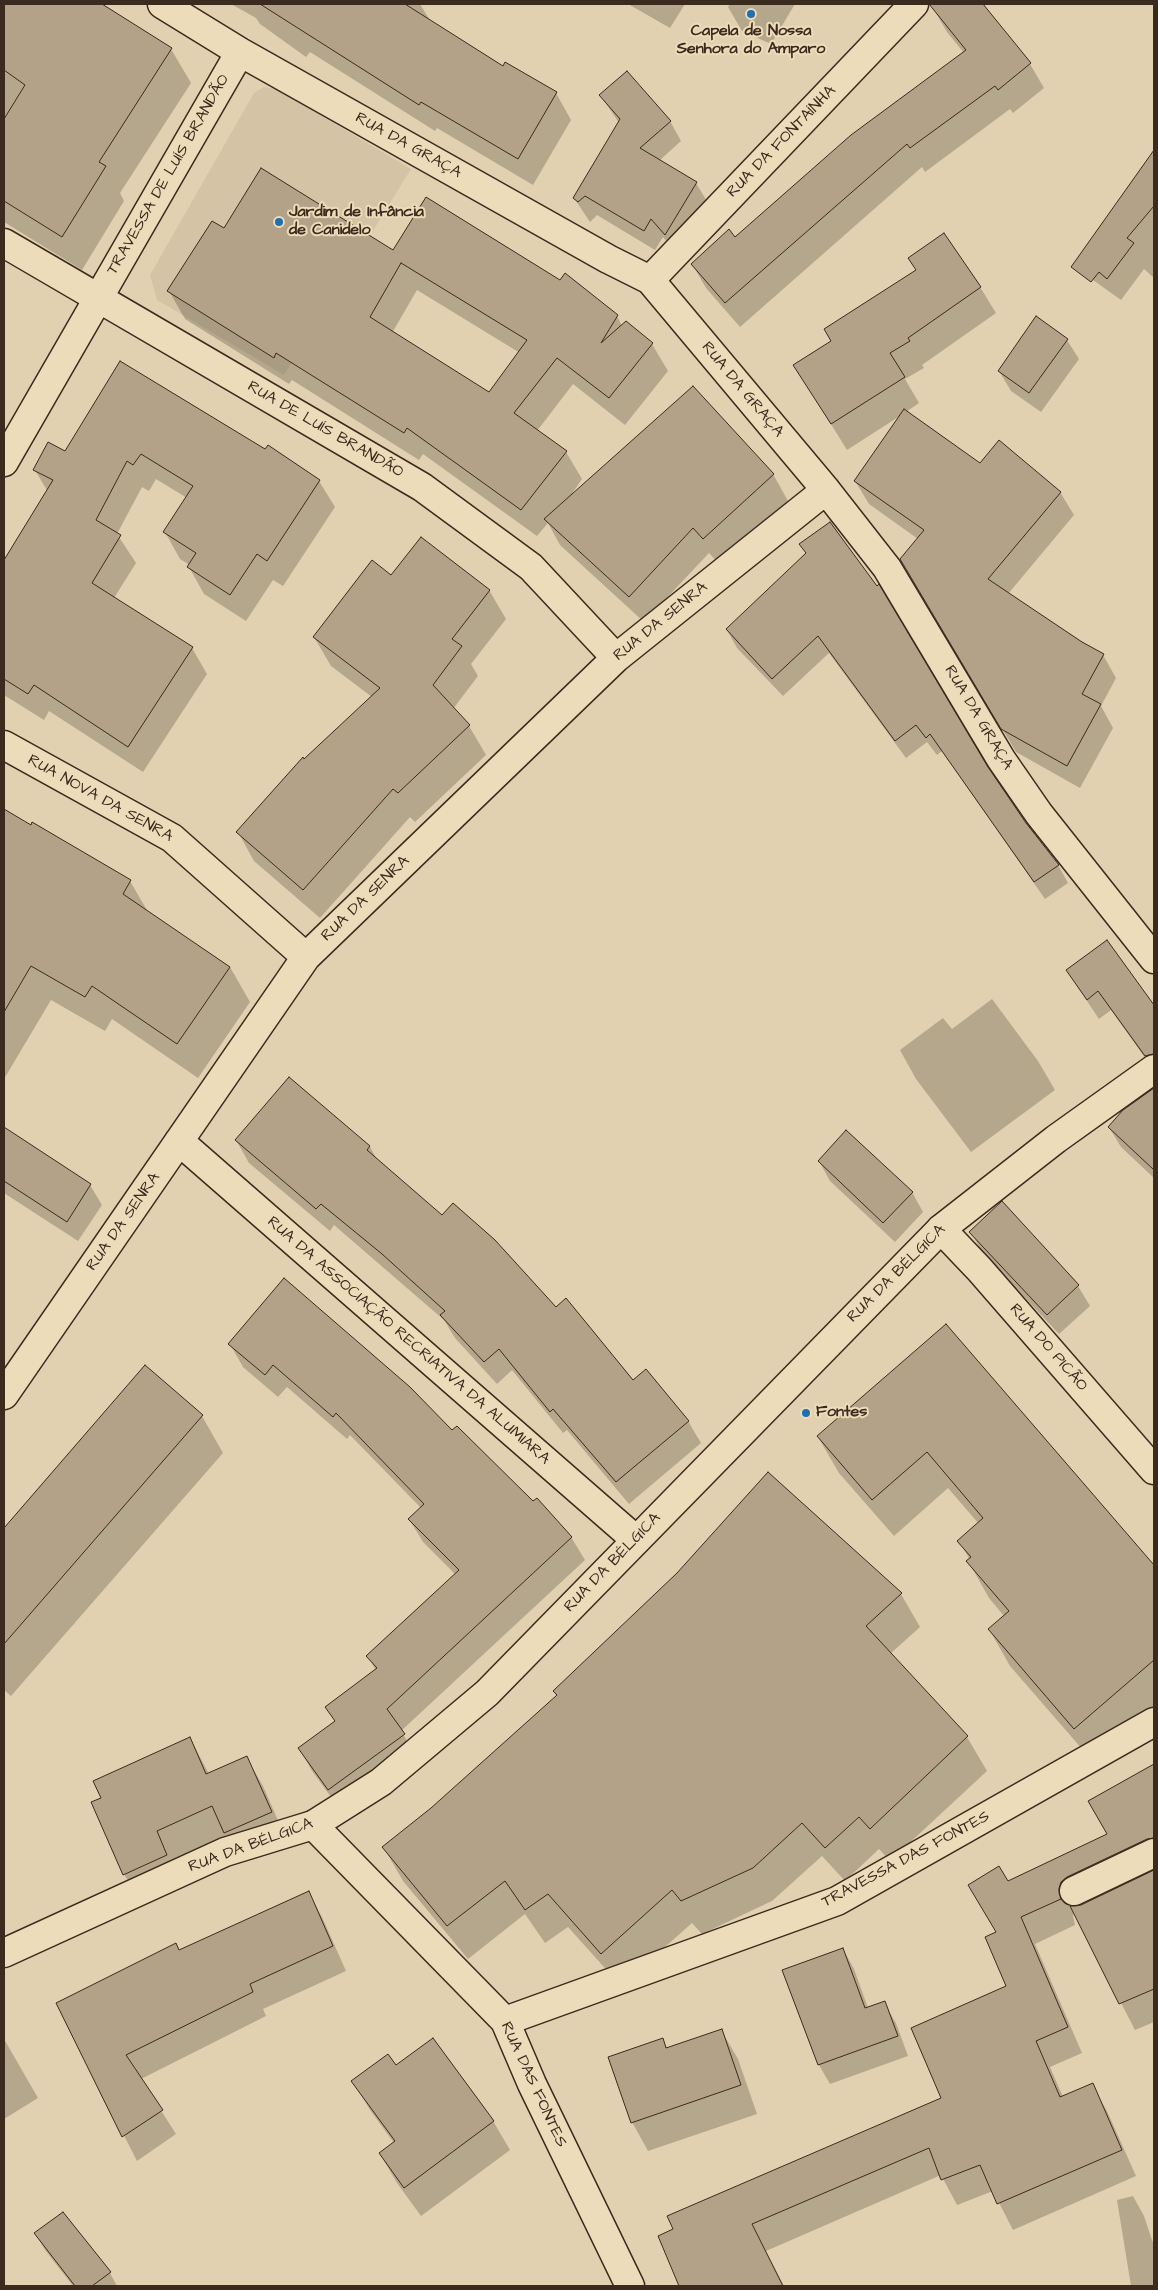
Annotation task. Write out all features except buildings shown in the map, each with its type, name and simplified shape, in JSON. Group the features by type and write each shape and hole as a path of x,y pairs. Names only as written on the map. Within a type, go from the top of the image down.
{"street":[{"name":"RUA DA GRAÇA","path":"162,4 240,52 650,280 826,490 888,568 1001,759 1039,814 1154,959"},
{"name":"RUA DA FONTAÍNHA","path":"650,280 914,4"},
{"name":"TRAVESSA DE LUÍS BRANDÃO","path":"99,297 240,52"},
{"name":"RUA DE LUÍS BRANDÃO","path":"4,243 422,487 531,567 616,658"},
{"path":"4,462 99,297"},
{"name":"RUA DA SENRA","path":"4,1395 306,957 616,658 826,490"},
{"name":"RUA NOVA DA SENRA","path":"4,745 172,838 306,957"},
{"name":"RUA DA BÉLGICA","path":"4,1953 225,1852 314,1824 380,1782 486,1693 941,1229 1056,1139 1154,1070"},
{"name":"RUA DA ASSOCIAÇÃO RECRIATIVA DA ALUMIARA","path":"180,1141 636,1540"},
{"name":"RUA DO PICÃO","path":"941,1229 980,1270 1154,1470"},
{"name":"TRAVESSA DAS FONTES","path":"505,2021 838,1901 1154,1722"},
{"name":"RUA DAS FONTES","path":"314,1824 505,2021 532,2084 630,2286"},
{"path":"1074,1891 1154,1853"}],"shaded area":[{"name":"Jardim de Infância de Canidelo","path":"264,87 276,89 411,169 284,375 157,300 150,275 254,93"}],"place":[{"name":"Capela de Nossa Senhora do Amparo","path":"751,14"},
{"name":"Jardim de Infância de Canidelo","path":"279,222"},
{"name":"Fontes","path":"806,1413"}]}
